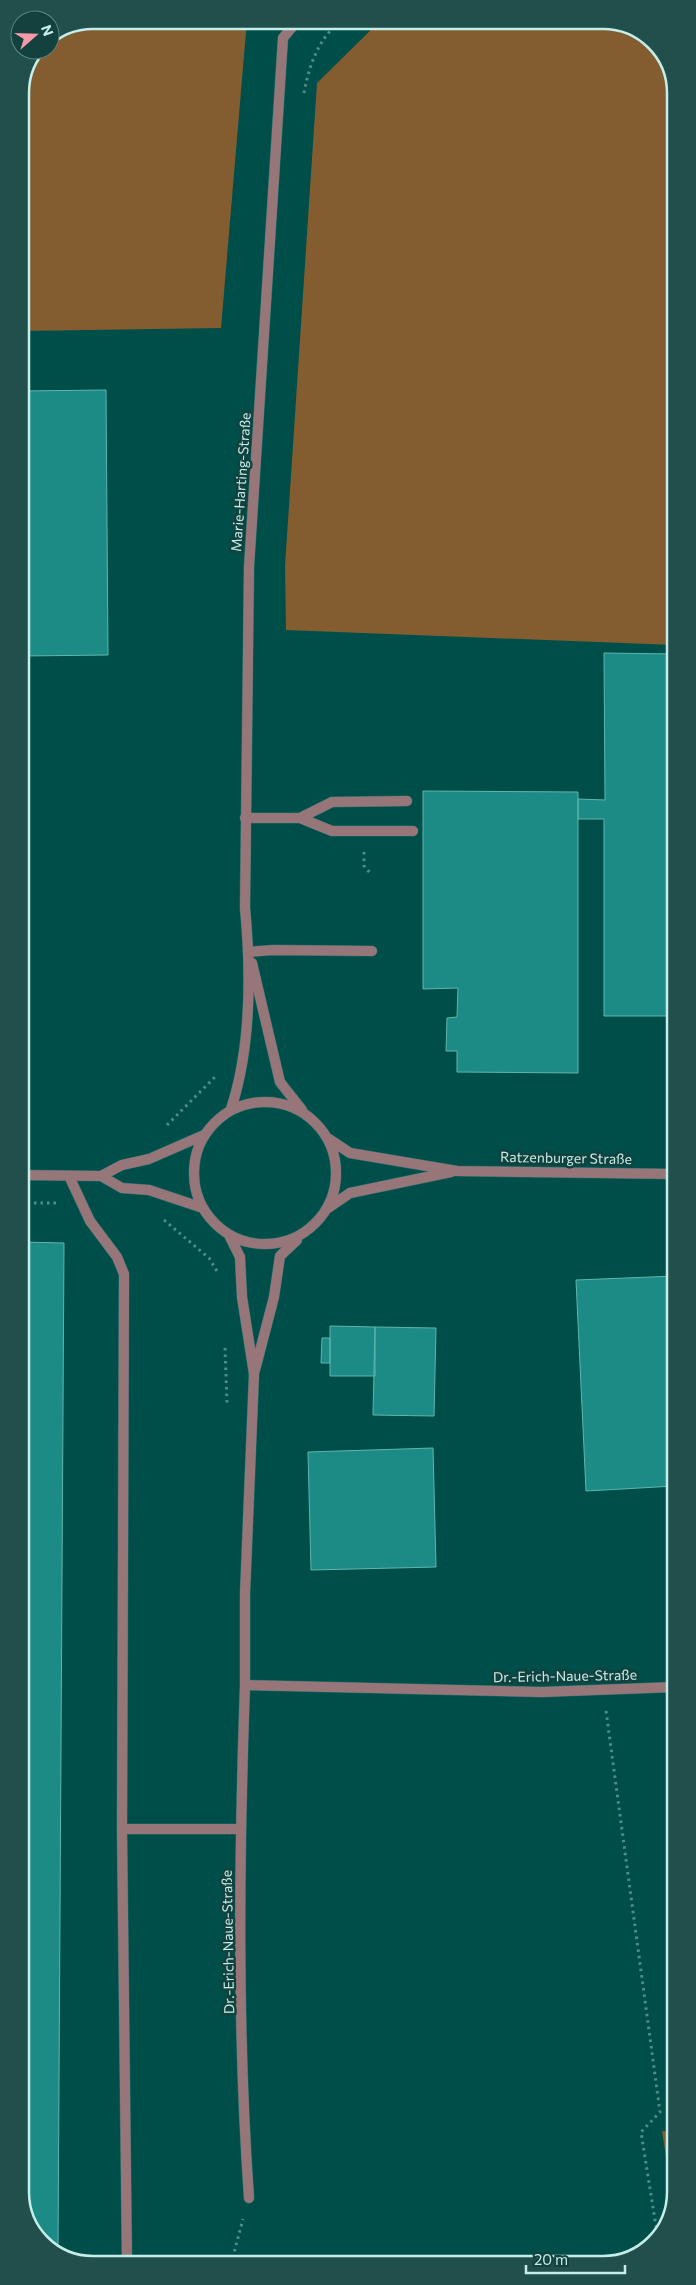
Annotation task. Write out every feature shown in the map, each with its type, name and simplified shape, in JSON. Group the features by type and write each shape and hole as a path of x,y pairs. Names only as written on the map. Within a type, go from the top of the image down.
{"street":[{"name":"Marie-Harting-Straße","path":"249,952 245,908 249,568 283,38 290,29"},
{"path":"300,818 332,802 407,801"},
{"path":"246,818 300,818 332,831 413,831"},
{"path":"249,952 273,950 372,951"},
{"path":"232,1109 244,1060 249,952"},
{"path":"249,952 280,1082 329,1139 350,1153 457,1171"},
{"path":"302,1234 284,1242 266,1245 247,1242 229,1235 214,1223 203,1208 196,1190 193,1171 196,1152 204,1135 216,1120 232,1109 249,1103 268,1101 287,1104 304,1112"},
{"path":"29,1175 101,1176 122,1164 149,1159 204,1135"},
{"path":"328,1208 334,1192 337,1174 335,1156 329,1139"},
{"path":"254,1374 274,1297 280,1256 317,1222 328,1208 350,1193 457,1171"},
{"name":"Ratzenburger Straße","path":"457,1171 667,1174"},
{"path":"69,1176 90,1221 117,1257 124,1274 122,1829 127,2256"},
{"path":"101,1176 122,1188 148,1190 203,1208"},
{"path":"229,1235 240,1257 242,1296 254,1374"},
{"name":"Dr.-Erich-Naue-Straße","path":"249,2198 244,2119 240,1830 245,1685 245,1594 254,1374"},
{"name":"Dr.-Erich-Naue-Straße","path":"245,1685 532,1692 667,1687"},
{"path":"122,1829 240,1830"}],"path":[{"path":"303,99 313,57 333,29"},
{"path":"364,854 364,866 371,874"},
{"path":"149,1159 151,1142 228,1062 244,1060"},
{"path":"29,1203 80,1203"},
{"path":"159,1215 209,1258 221,1280"},
{"path":"226,1347 227,1402 251,1438"},
{"path":"603,1691 660,2112 641,2132 656,2228"},
{"path":"233,2256 249,2198"}],"shaded area":[{"path":"246,29 221,328 29,331 29,93 30,80 38,60 60,60 60,38 80,30"},
{"path":"372,29 608,29 635,37 649,47 661,64 667,84 667,645 286,630 285,566 317,83"},
{"path":"662,2131 667,2131 667,2163"}],"building":[{"path":"106,390 108,655 29,656 29,391"},
{"path":"604,653 667,654 667,1016 604,1016 604,819 578,819 578,799 605,800"},
{"path":"423,791 578,792 578,1073 457,1072 457,1051 446,1051 447,1018 457,1017 458,988 423,989"},
{"path":"29,1242 64,1243 58,2246 40,2228 29,2201"},
{"path":"667,1276 667,1486 586,1491 576,1280"},
{"path":"330,1326 375,1327 375,1376 330,1376"},
{"path":"375,1327 436,1328 434,1416 373,1415"},
{"path":"322,1338 330,1338 330,1363 321,1363"},
{"path":"433,1448 436,1567 311,1570 308,1452"}]}
